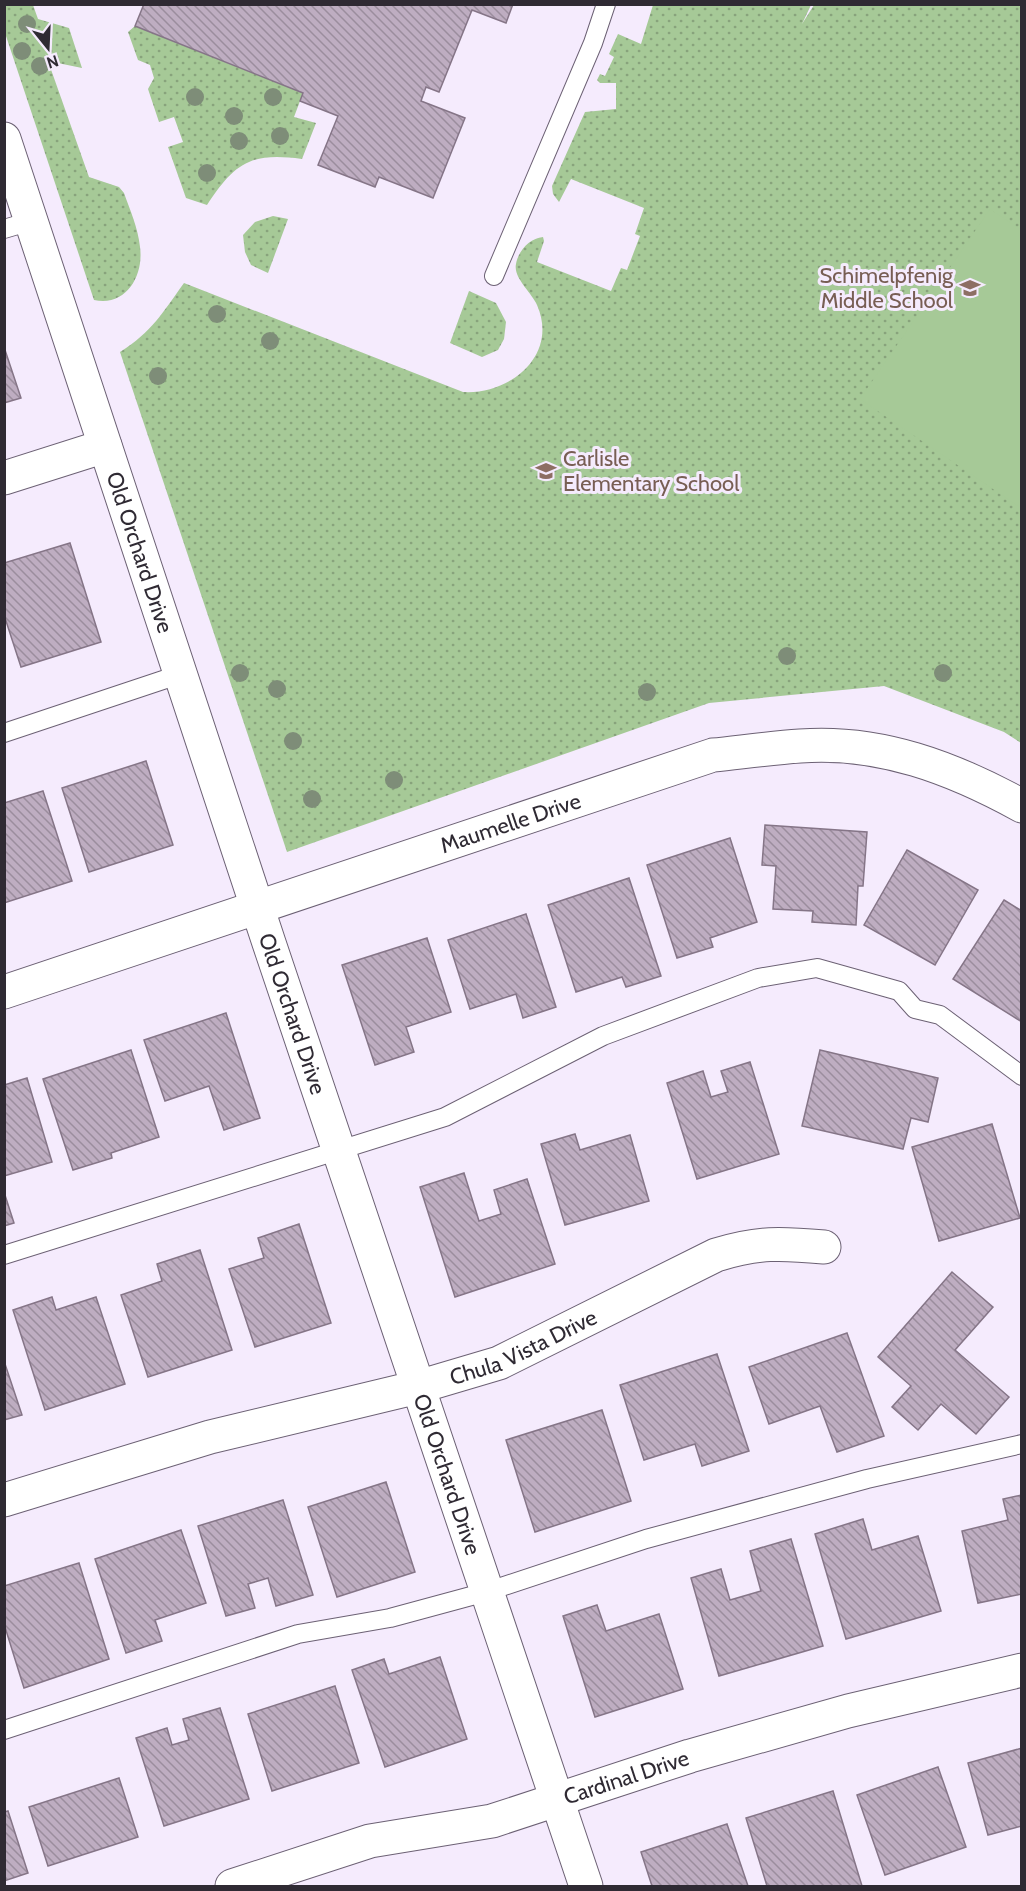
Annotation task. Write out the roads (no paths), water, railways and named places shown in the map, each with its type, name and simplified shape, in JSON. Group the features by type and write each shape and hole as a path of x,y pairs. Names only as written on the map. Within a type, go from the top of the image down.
{"street":[{"name":"Old Orchard Drive","path":"4,139 18,225 105,446 586,1887"},
{"path":"4,478 105,446"},
{"name":"Maumelle Drive","path":"4,992 258,909 713,755 802,746 858,747 916,758 974,780 1022,806"},
{"name":"Chula Vista Drive","path":"4,1500 210,1437 418,1388 500,1363 716,1255 744,1246 773,1242 824,1247"},
{"name":"Cardinal Drive","path":"232,1887 370,1841 492,1821 690,1756 848,1711 1022,1670"}],"lane":[{"path":"494,276 592,43 606,4"},
{"path":"4,733 181,674"},
{"path":"4,1255 445,1117 603,1036 758,978 817,968 899,991 915,1008 940,1015 1022,1076"},
{"path":"4,1730 298,1634 390,1618 486,1593 646,1539 867,1479 1022,1444"}],"place":[{"name":"Schimelpfenig Middle School","path":"970,288"},
{"name":"Carlisle Elementary School","path":"546,471"}]}
